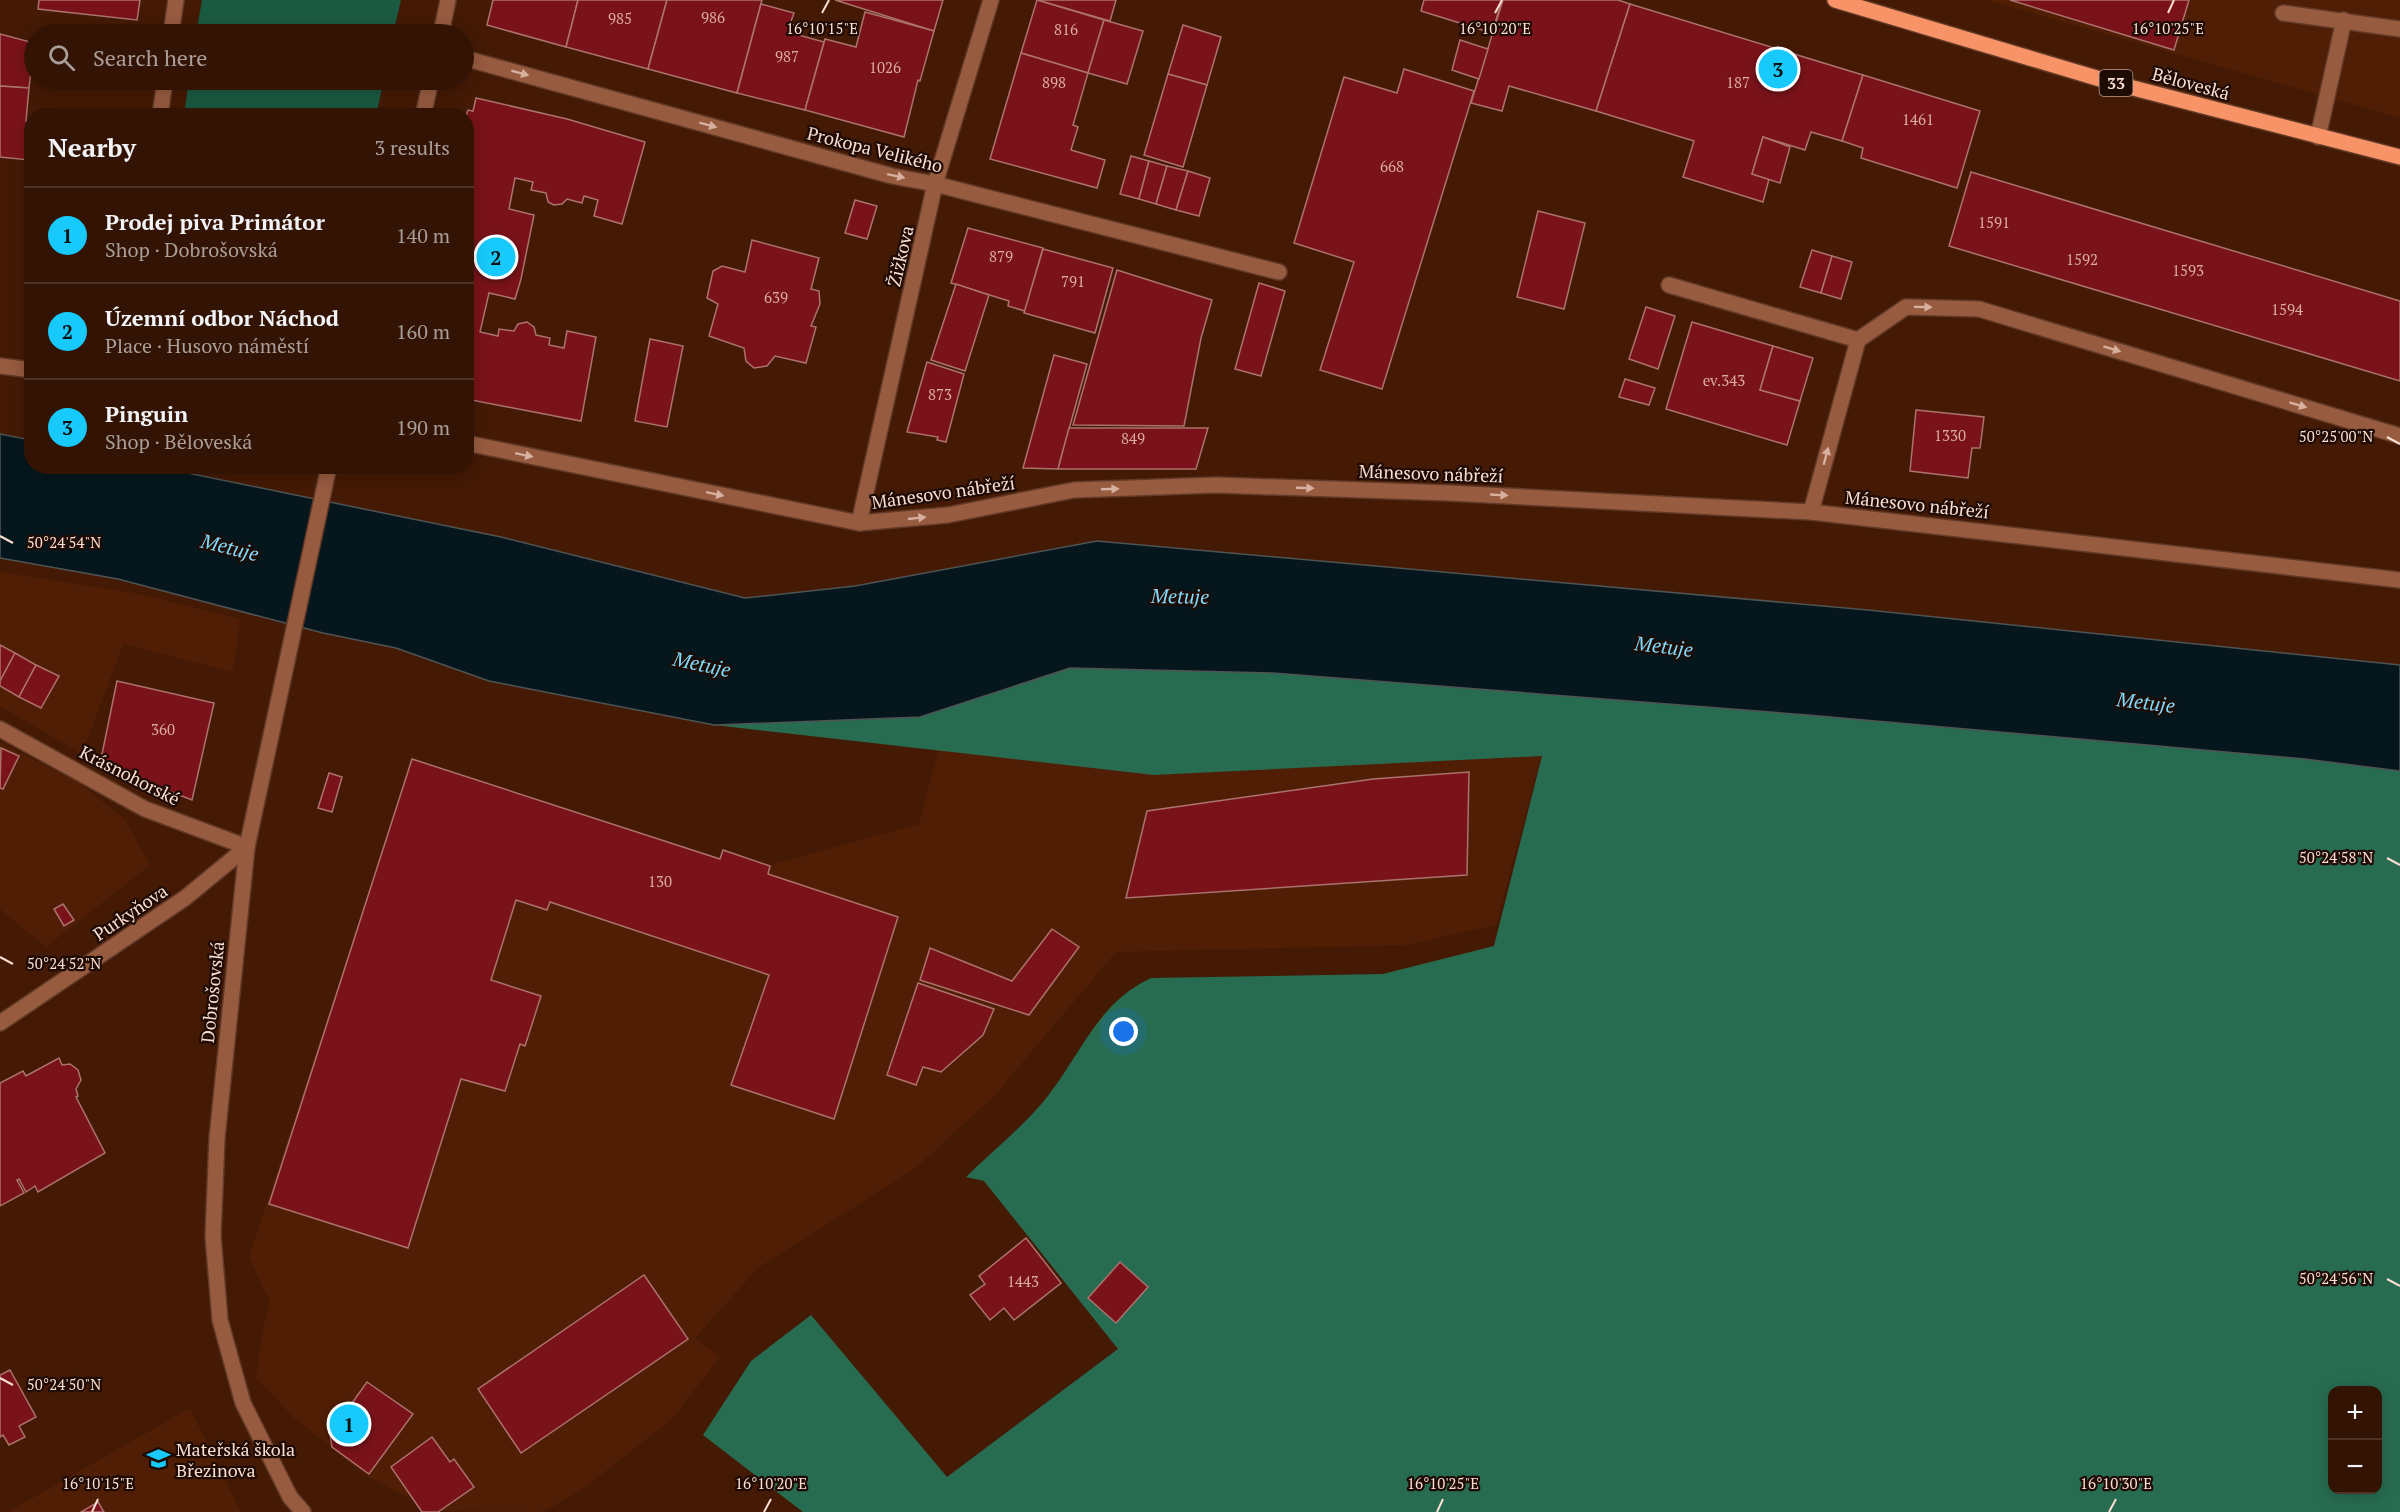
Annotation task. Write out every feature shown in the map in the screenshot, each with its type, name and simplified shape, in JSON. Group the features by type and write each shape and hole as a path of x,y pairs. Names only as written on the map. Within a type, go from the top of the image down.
{"main road":[{"name":"Běloveská","path":"1835,0 2110,82 2400,157"}],"street":[{"path":"172,24 176,0"},
{"path":"443,24 448,0"},
{"name":"Žižkova","path":"859,523 935,184 991,0"},
{"path":"2283,13 2400,29"},
{"path":"2318,137 2344,20"},
{"name":"Prokopa Velikého","path":"474,61 892,176 935,184 1279,272"},
{"path":"161,108 164,90"},
{"path":"425,108 429,90"},
{"path":"1669,285 1858,340"},
{"path":"1811,512 1858,340 1906,307 1979,309 2400,436"},
{"path":"0,366 24,369"},
{"name":"Mánesovo nábřeží","path":"474,445 859,523 948,514 1074,490 1216,485 1449,493 1811,512 2400,580"},
{"name":"Dobrošovská","path":"303,1512 290,1497 243,1403 220,1320 213,1236 217,1138 247,848 328,474"},
{"name":"Krásnohorské","path":"0,729 145,809 247,848"},
{"name":"Purkyňova","path":"0,1023 184,898 247,848"}],"shaded area":[{"path":"1986,0 2400,0 2400,118 2180,55"},
{"path":"0,572 135,593 240,619 233,672 123,644 82,754 0,706"},
{"path":"1557,696 1496,925 1406,945 1116,952 994,1096 917,1167 758,1268 695,1338 720,1357 672,1419 583,1489 543,1512 435,1511 367,1476 293,1417 256,1378 264,1324 270,1302 249,1257 412,759 720,859 723,850 770,865 919,824 943,731"},
{"path":"0,743 80,783 125,820 150,865 46,947 0,909"},
{"name":"Mateřská škola Březinova","path":"190,1408 241,1512 8,1512"}],"green space":[{"path":"202,0 401,0 395,24 198,24"},
{"path":"188,90 382,90 378,108 185,108"},
{"path":"1069,668 1273,673 1808,715 2305,759 2400,771 2400,1512 803,1512 703,1435 751,1361 811,1315 947,1477 1118,1349 984,1181 966,1177 1041,1104 1062,1077 1093,1028 1118,1000 1151,978 1383,974 1494,946 1542,756 1154,775 714,725 920,717"}],"water":[{"name":"Metuje","path":"0,434 24,439 24,474 192,474 501,537 745,598 855,586 1097,541 1868,610 2400,665 2400,771 2305,759 1808,715 1273,673 1070,668 920,717 714,725 489,681 396,648 323,633 118,579 0,558"}],"building":[{"path":"39,0 140,0 137,20 38,9"},
{"path":"493,0 578,0 566,47 487,25"},
{"path":"578,0 667,0 648,69 566,47"},
{"path":"667,0 762,0 737,93 648,69"},
{"path":"835,0 943,0 934,31"},
{"path":"1037,0 1116,0 1110,21"},
{"path":"1037,0 1104,20 1088,73 1021,53"},
{"path":"1424,0 1502,0 1492,33 1421,11"},
{"path":"1503,0 1618,0 1630,4 1596,111 1509,86 1502,111 1471,103"},
{"path":"2010,0 2189,0 2174,50"},
{"path":"761,4 794,13 790,24 797,26 795,34 824,42 805,110 737,93"},
{"path":"1630,4 1863,75 1842,141 1811,132 1805,150 1763,137 1752,174 1769,179 1763,202 1683,177 1694,141 1596,111"},
{"path":"865,12 934,31 920,81 918,80 904,137 805,110 825,39 856,47"},
{"path":"1104,20 1143,31 1127,84 1088,73"},
{"path":"1183,25 1221,37 1207,85 1168,74"},
{"path":"0,34 24,40 24,88 0,86"},
{"path":"1460,40 1488,49 1479,79 1452,70"},
{"path":"1021,53 1088,73 1073,125 1078,127 1071,150 1105,160 1097,188 990,159"},
{"path":"1404,69 1474,91 1382,389 1320,370 1354,262 1294,243 1344,77 1397,93"},
{"path":"1168,74 1207,85 1183,167 1144,155"},
{"path":"1863,75 1980,111 1957,188 1861,158 1863,148 1842,141"},
{"path":"0,86 24,88 24,90 29,90 27,108 24,108 24,159 0,157"},
{"path":"476,98 567,119 645,142 622,224 594,216 598,200 584,196 582,203 567,199 562,204 554,205 548,202 546,193 531,190 533,182 515,178 509,209 534,215 521,279 515,299 489,293 480,332 498,336 499,329 514,331 518,324 527,322 534,327 536,335 550,338 549,345 564,348 567,331 596,337 581,421 474,401 474,108"},
{"path":"1763,137 1790,147 1780,183 1752,174"},
{"path":"1131,156 1149,161 1139,199 1120,194"},
{"path":"1149,161 1167,166 1156,204 1139,199"},
{"path":"1167,166 1188,171 1176,210 1156,204"},
{"path":"1188,171 1210,178 1199,216 1176,210"},
{"path":"1971,172 2400,301 2400,381 1949,246"},
{"path":"855,200 877,206 867,239 845,233"},
{"path":"1538,211 1585,223 1564,309 1517,297"},
{"path":"968,228 1043,248 1025,311 1008,306 1009,301 951,283"},
{"path":"752,240 819,258 811,289 819,291 820,304 811,326 816,327 806,363 775,356 767,366 754,368 746,361 744,348 709,336 718,304 707,298 713,271 722,266 745,272"},
{"path":"1043,249 1113,268 1095,333 1024,313"},
{"path":"1812,250 1832,256 1821,293 1800,287"},
{"path":"1832,256 1852,262 1841,299 1821,293"},
{"path":"1117,270 1212,300 1201,338 1184,426 1073,425"},
{"path":"1259,283 1285,291 1261,376 1235,369"},
{"path":"956,284 989,295 965,371 931,360"},
{"path":"1646,307 1675,316 1658,369 1629,359"},
{"path":"1692,322 1773,346 1760,390 1800,401 1787,445 1666,409"},
{"path":"650,339 683,346 667,427 635,421"},
{"path":"1773,346 1813,358 1800,401 1760,390"},
{"path":"1054,355 1087,364 1058,469 1023,468"},
{"path":"927,362 964,374 946,442 937,440 938,437 907,432"},
{"path":"1625,379 1655,388 1649,405 1619,397"},
{"path":"1916,410 1984,417 1980,448 1972,448 1968,478 1910,471"},
{"path":"1069,428 1208,428 1196,469 1058,469"},
{"path":"0,645 15,653 0,681"},
{"path":"15,653 36,665 19,697 0,686 0,681"},
{"path":"36,665 59,676 41,708 19,697"},
{"path":"117,681 214,703 192,800 100,764"},
{"path":"1,748 19,756 3,789 0,788"},
{"path":"412,759 720,859 723,850 770,866 768,874 898,917 834,1119 731,1085 769,975 550,902 547,910 516,900 491,980 541,996 525,1046 520,1044 505,1091 461,1079 408,1248 269,1204"},
{"path":"1469,772 1467,875 1126,898 1147,811 1373,779"},
{"path":"329,773 342,777 332,812 318,808"},
{"path":"63,904 74,920 64,926 54,909"},
{"path":"1052,929 1079,947 1029,1015 920,980 930,948 1012,981"},
{"path":"918,983 994,1009 983,1035 941,1072 923,1067 916,1085 887,1075"},
{"path":"59,1058 62,1065 70,1064 78,1070 81,1080 76,1089 78,1096 76,1097 105,1153 38,1192 35,1186 26,1192 19,1179 17,1180 24,1193 0,1206 0,1083 23,1071 26,1076"},
{"path":"1026,1238 1061,1283 1014,1320 1004,1308 990,1320 970,1295 985,1284 979,1276"},
{"path":"1120,1262 1148,1287 1116,1323 1088,1298"},
{"path":"644,1275 688,1339 521,1453 478,1389"},
{"path":"10,1370 36,1417 19,1426 25,1437 9,1445 3,1435 0,1437 0,1375"},
{"path":"367,1382 413,1414 369,1474 332,1447 330,1434"},
{"path":"432,1437 450,1462 454,1459 474,1487 438,1512 422,1512 391,1467"},
{"path":"98,1502 104,1512 81,1512"}],"place":[{"name":"Pinguin","path":"1778,69"},
{"name":"Územní odbor Náchod","path":"496,257"},
{"name":"Prodej piva Primátor","path":"349,1424"},
{"name":"Mateřská škola Březinova","path":"158,1459"}]}
